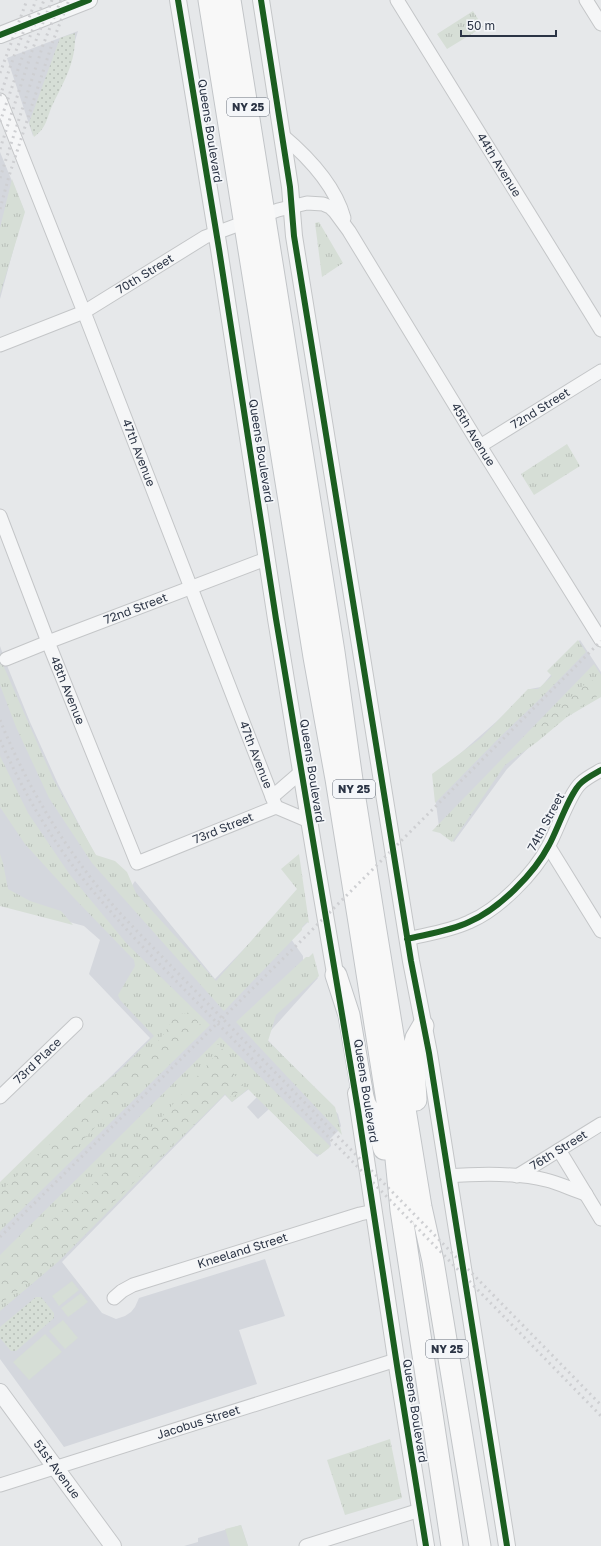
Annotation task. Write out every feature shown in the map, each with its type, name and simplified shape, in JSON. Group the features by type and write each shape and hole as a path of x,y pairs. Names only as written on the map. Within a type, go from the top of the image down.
{"main road":[{"name":"Queens Boulevard","path":"209,0 314,657 336,779 359,922 396,1159 401,1210 452,1546"},
{"name":"NY 25","path":"230,0 333,644 363,849 421,1206 433,1261 480,1546"},
{"path":"336,975 349,1015 363,1097 365,1104 378,1127 401,1210"},
{"path":"423,1026 414,1044 412,1058 418,1118 430,1205 433,1261"}],"street":[{"path":"0,35 88,0"},
{"name":"Queens Boulevard","path":"178,0 216,233 266,559 374,1211 426,1546"},
{"path":"261,0 290,187 292,226 407,939 429,1053 447,1176 476,1347 507,1546"},
{"name":"44th Avenue","path":"397,0 601,330"},
{"path":"586,0 601,24"},
{"name":"47th Avenue","path":"0,100 274,802"},
{"name":"45th Avenue","path":"282,135 299,150 331,189 341,207 346,228"},
{"name":"45th Avenue","path":"291,207 315,202 330,207 335,212 601,640"},
{"name":"70th Street","path":"0,346 84,312 190,246 216,233 244,222 291,207"},
{"name":"72nd Street","path":"480,446 601,371"},
{"name":"48th Avenue","path":"0,516 48,642 137,863"},
{"name":"72nd Street","path":"6,659 266,559"},
{"name":"74th Street","path":"407,939 441,931 469,922 498,904 525,879 549,846 572,797 580,784 601,770"},
{"name":"73rd Street","path":"137,863 274,802 301,772"},
{"path":"274,802 309,821"},
{"path":"549,846 601,931"},
{"name":"73rd Place","path":"0,1098 76,1024"},
{"name":"76th Street","path":"517,1176 601,1124"},
{"path":"559,1150 601,1219"},
{"name":"76th Street","path":"447,1176 517,1176 545,1180 586,1194"},
{"name":"Kneeland Street","path":"114,1298 122,1291 133,1285 353,1216 374,1211"},
{"name":"Jacobus Street","path":"0,1485 396,1360"},
{"name":"51st Avenue","path":"0,1392 113,1546"},
{"path":"306,1546 420,1510"}],"shaded area":[{"path":"78,31 74,44 33,136 7,58"},
{"path":"0,152 24,210 0,299"},
{"path":"580,640 601,672 601,692 559,718 507,769 454,842 439,827 435,796 437,774 496,722 530,689 541,687"},
{"path":"0,646 30,722 58,784 94,853 125,896 135,881 215,979 303,888 308,922 291,939 303,956 303,961 318,978 265,1037 338,1114 341,1126 330,1139 331,1146 317,1157 269,1109 258,1119 247,1107 257,1097 249,1089 232,1102 225,1095 62,1262 102,1313 116,1319 131,1312 139,1298 265,1259 285,1316 239,1330 257,1384 64,1447 0,1359 0,1185 150,1038 89,974 100,940 84,926 0,903"},
{"path":"241,1525 248,1546 184,1546 198,1542 198,1538"}],"green space":[{"path":"473,11 483,27 447,49 437,34"},
{"path":"75,33 74,53 69,71 44,126 34,137 29,123 60,38"},
{"path":"12,179 25,212 0,294 0,228"},
{"path":"319,222 343,263 322,277 315,223"},
{"path":"567,444 580,466 534,495 521,474"},
{"path":"578,640 586,652 435,803 432,774 481,738 528,689 538,689 552,676 547,671"},
{"path":"0,658 53,779 96,855 115,861 127,872 136,893 216,981 297,889 281,869 299,854 309,923 307,922 302,927 302,930 224,1011 92,863 49,798 16,727 0,685"},
{"path":"594,664 601,675 601,697 567,717 537,742 505,765 452,842 440,833 432,831"},
{"path":"594,680 601,683 601,691 599,695 570,713 548,732 540,734 538,732 540,726 586,683"},
{"path":"0,756 28,813 70,875 127,944 210,1025 0,1231 0,1182 89,1095 119,1071 154,1036 120,1000 118,995 135,966 134,960 75,899 25,844 0,807"},
{"path":"0,854 8,889 30,901 61,911 73,925 0,906"},
{"path":"313,953 319,976 276,1015 268,1041 335,1107 342,1135 236,1022 306,957 309,957"},
{"path":"192,1012 201,1027 155,1071 119,1101 48,1178 0,1226 0,1192 156,1043 164,1034 175,1015"},
{"path":"220,1037 330,1146 329,1148 320,1155 313,1153 248,1089 232,1102 225,1094 59,1261 0,1311 0,1255"},
{"path":"218,1044 225,1052 227,1065 244,1087 232,1098 225,1092 48,1267 0,1304 0,1266 95,1182 161,1118 218,1052"},
{"path":"72,1281 79,1290 59,1306 52,1296"},
{"path":"81,1293 88,1302 68,1317 61,1308"},
{"path":"36,1297 41,1297 54,1313 54,1318 16,1351 11,1351 0,1338 0,1327"},
{"path":"63,1320 78,1338 65,1349 49,1331"},
{"path":"45,1334 62,1352 29,1380 13,1362"},
{"path":"390,1439 402,1498 345,1515 327,1460"},
{"path":"241,1525 248,1546 230,1546 225,1529"}],"railway":[{"path":"0,73 27,0"},
{"path":"0,96 36,0"},
{"path":"0,122 44,0"},
{"path":"0,149 33,48 52,0"},
{"path":"0,178 43,45 61,0"},
{"path":"0,209 9,176 53,41 69,0"},
{"path":"0,1237 304,938 601,641"},
{"path":"0,720 22,769 48,816 78,861 112,904 601,1405"},
{"path":"0,740 24,789 52,836 82,878 139,943 601,1416"}],"cycle path":[{"path":"0,35 89,0"},
{"path":"178,0 219,249 276,619 358,1110 426,1546"},
{"path":"261,0 290,187 294,236 411,961 429,1053 507,1546"},
{"path":"407,939 462,925 492,909 504,900 525,879 542,856 552,839 572,795 577,788 585,779 601,770"}]}
